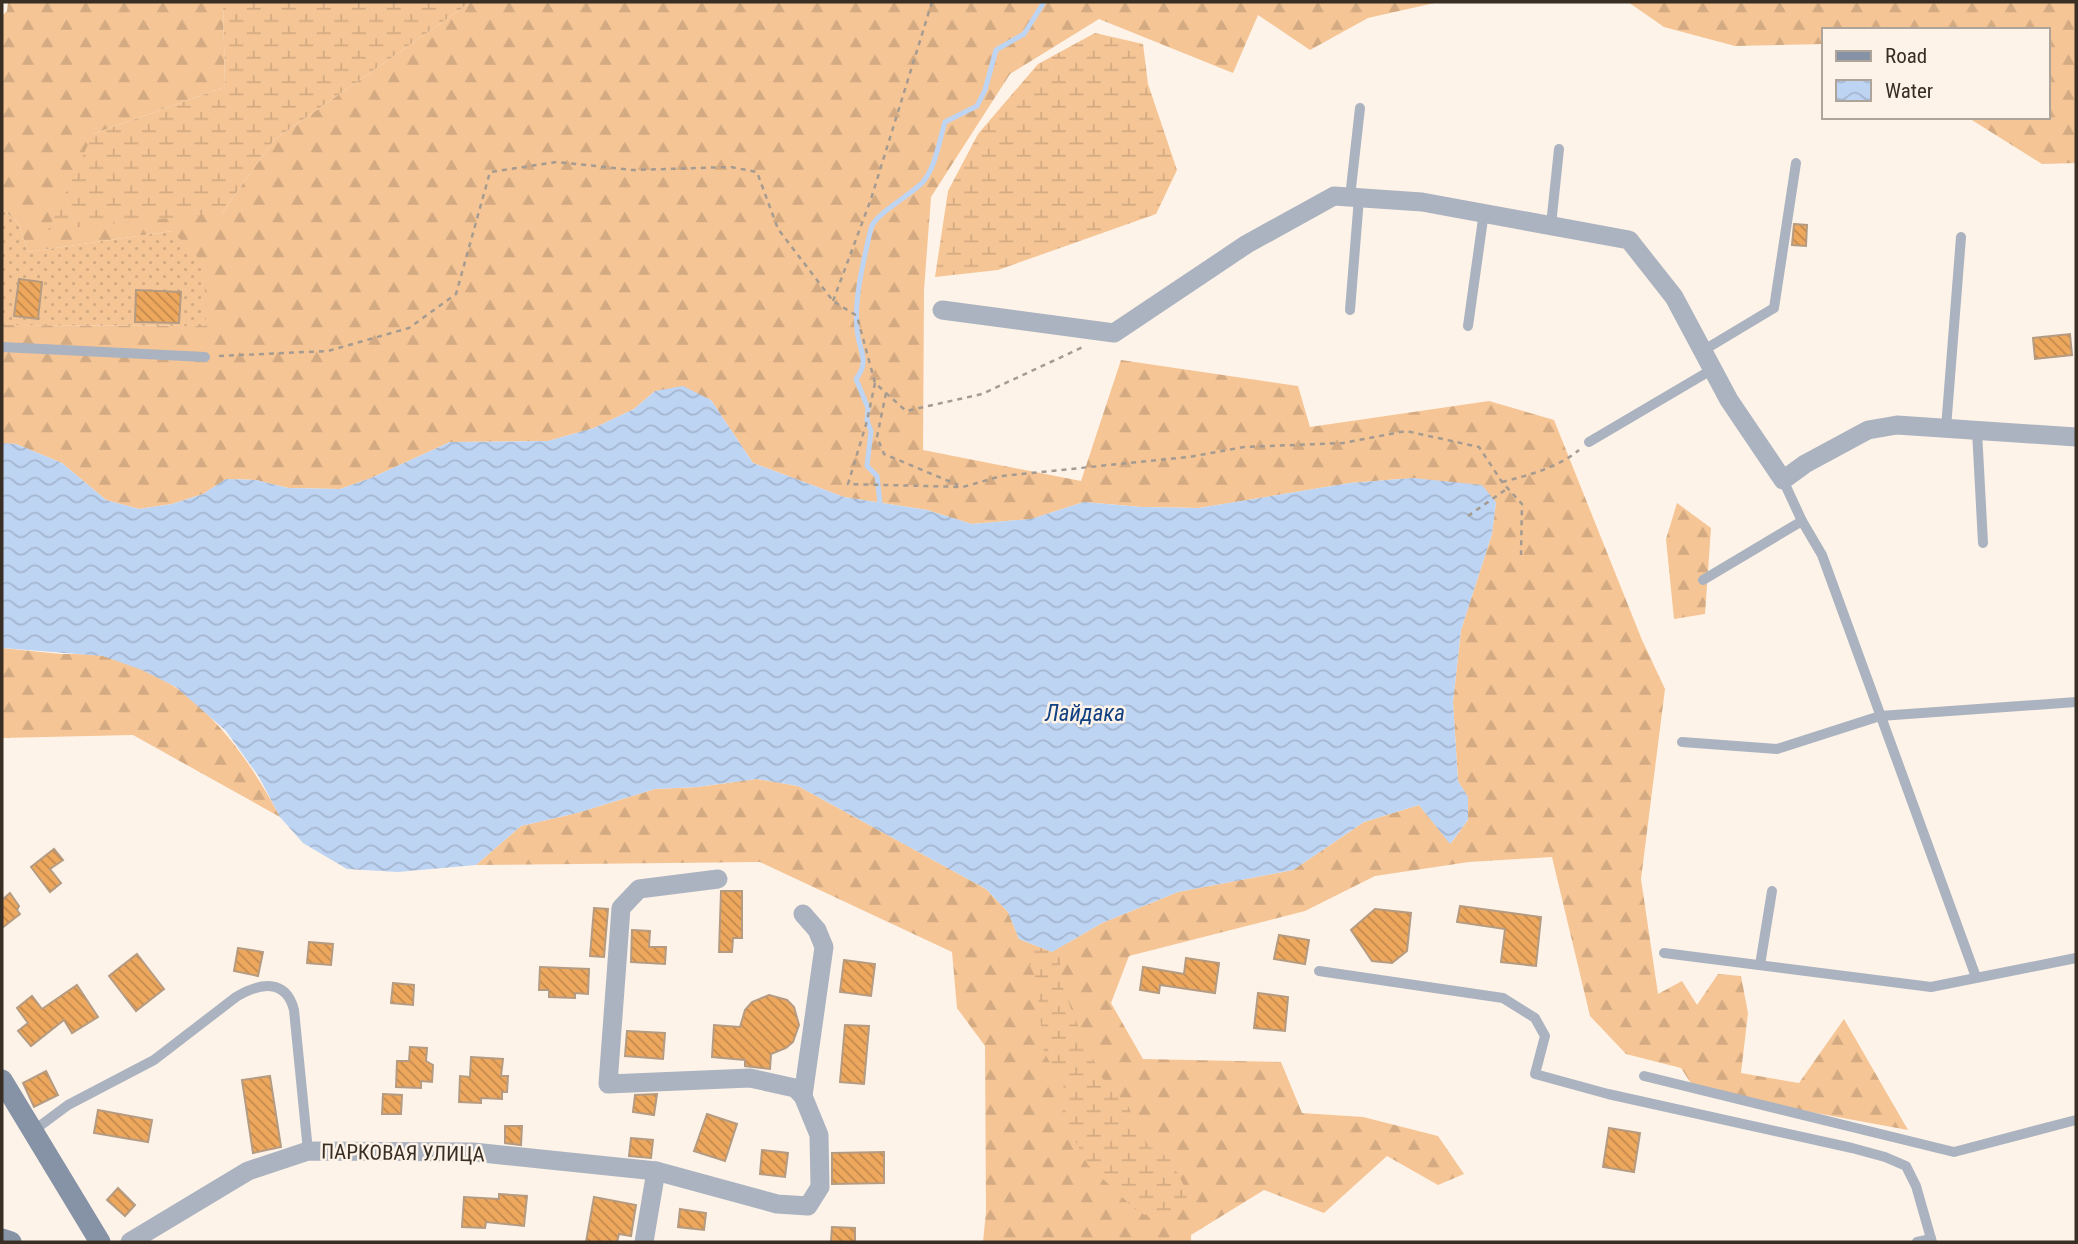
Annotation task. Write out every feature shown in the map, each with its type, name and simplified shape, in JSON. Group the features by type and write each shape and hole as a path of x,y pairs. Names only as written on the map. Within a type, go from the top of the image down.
{"street":[{"path":"943,310 1114,333 1247,244 1334,196 1422,202 1629,240 1674,297 1729,400 1783,480 1805,464 1868,430 1897,425 2076,437"},
{"path":"718,879 639,890 621,908 608,1084 750,1078 794,1088 803,1096"},
{"path":"803,915 817,930 824,947 803,1096"},
{"path":"2,1080 100,1242"},
{"name":"ПАРКОВАЯ УЛИЦА","path":"131,1242 248,1171 308,1152 473,1152 656,1171 778,1204 808,1206 820,1187 818,1135 803,1096"},
{"path":"644,1242 656,1171"},
{"path":"2,1239 11,1242"}],"lane":[{"path":"1350,310 1360,108"},
{"path":"1550,225 1559,149"},
{"path":"1704,350 1774,308 1796,163"},
{"path":"1468,326 1484,212"},
{"path":"1946,428 1961,237"},
{"path":"2,347 205,358"},
{"path":"1589,442 1713,369"},
{"path":"1978,431 1983,543"},
{"path":"1783,480 1822,555 1976,977"},
{"path":"1703,580 1802,520"},
{"path":"1682,742 1777,749 1880,716 2076,702"},
{"path":"1760,965 1772,891"},
{"path":"1664,953 1931,988 2076,958"},
{"path":"1319,971 1503,998 1535,1018 1545,1036 1535,1074 1608,1094 1852,1148 1906,1166 1916,1186 1931,1241 1917,1242"},
{"path":"33,1131 68,1105 154,1060 243,993 267,986 280,988 290,997 308,1152"},
{"path":"1644,1076 1954,1152 2076,1120"}],"path":[{"path":"833,301 871,199 932,2"},
{"path":"205,358 328,351 409,328 456,294 490,172 557,162 633,170 731,167 757,172 778,229 833,301 857,316 875,383 848,484 963,487 1001,476 1189,457 1244,447 1343,443 1406,430 1479,447 1502,482 1522,504 1521,555"},
{"path":"875,383 906,411 982,394 1114,333"},
{"path":"886,393 877,437 884,454 963,487"},
{"path":"1502,482 1569,459 1589,442"},
{"path":"1468,516 1508,488"}],"green space":[{"path":"8,2 223,2 225,87 93,134 222,213 274,140 471,2 1439,2 1368,18 1310,50 1258,15 1233,73 1099,19 1010,74 931,197 924,290 923,450 1081,481 1121,360 1298,386 1310,427 1489,401 1554,420 1642,640 1665,689 1641,879 1658,994 1682,981 1697,1005 1718,974 1741,976 1748,1013 1741,1073 1799,1083 1844,1019 1908,1130 1696,1091 1681,1068 1626,1054 1590,1016 1552,857 1469,862 1375,876 1305,911 1129,956 1111,1003 1143,1059 1281,1062 1302,1113 1363,1117 1438,1136 1464,1174 1438,1185 1387,1156 1324,1213 1264,1190 1191,1235 1191,1242 983,1242 986,1212 985,1046 957,1008 952,952 760,862 476,865 521,826 577,813 655,789 697,787 757,779 798,786 986,889 1008,912 1019,939 1052,952 1102,923 1178,892 1293,870 1364,822 1419,805 1451,843 1468,820 1468,797 1458,781 1453,702 1461,630 1492,534 1496,502 1413,478 1350,483 1199,508 1084,502 1031,519 972,524 927,510 844,497 753,463 711,400 655,391 634,409 594,428 548,441 450,442 340,489 288,488 256,480 226,479 203,494 172,504 139,509 106,500 62,463 16,444 2,443 2,325 205,326 172,231 28,252 19,225 2,208 2,16 7,11"},
{"path":"223,2 471,2 274,140 222,213 48,230 93,134 225,87"},
{"path":"1628,2 2076,2 2076,163 2042,164 1970,119 2050,119 2050,28 1822,28 1822,44 1735,46 1664,27"},
{"path":"1095,33 1143,44 1148,84 1177,170 1156,214 998,270 935,277 948,191 978,134 1038,64"},
{"path":"2,208 19,225 28,252 172,231 204,264 206,326 2,325"},
{"path":"1677,503 1711,528 1705,614 1674,619 1666,539"},
{"path":"2,648 103,656 133,665 161,678 186,695 230,739 280,817 133,735 2,738"},
{"path":"1019,940 1052,952 1069,942 1057,972 1075,1019 1102,1078 1127,1104 1147,1145 1169,1158 1188,1193 1181,1213 1151,1218 1137,1211 1088,1165 1062,1116 1064,1088 1044,1052 1036,979"}],"water":[{"name":"Лайдака","path":"683,386 711,400 753,463 844,497 927,510 972,524 1031,519 1084,502 1199,508 1350,483 1413,478 1482,485 1496,502 1492,534 1461,630 1453,702 1458,781 1468,797 1468,820 1450,844 1419,805 1364,822 1293,870 1178,892 1102,923 1052,952 1019,939 1008,912 986,889 798,786 757,779 697,787 655,789 577,813 521,826 476,865 398,872 347,869 303,843 280,817 259,777 226,731 176,687 142,670 103,656 2,648 2,443 16,444 62,463 106,500 139,509 172,504 203,494 226,479 256,480 288,488 340,489 450,442 548,441 594,428 634,409 655,391"}],"building":[{"path":"1794,224 1807,225 1806,246 1792,245"},
{"path":"19,279 42,282 38,319 14,316"},
{"path":"136,290 181,292 179,323 135,322"},
{"path":"2070,334 2072,355 2035,359 2033,338"},
{"path":"54,849 63,860 50,869 61,883 50,892 31,867"},
{"path":"721,891 742,891 742,938 733,938 732,952 719,952"},
{"path":"10,893 19,906 17,910 20,914 2,928 2,900"},
{"path":"1460,906 1541,917 1536,966 1501,962 1505,929 1457,922"},
{"path":"594,908 608,909 604,957 590,956"},
{"path":"1375,909 1411,913 1407,951 1392,963 1372,961 1351,930"},
{"path":"632,930 650,931 649,947 666,947 665,964 631,962"},
{"path":"1279,935 1309,940 1305,964 1274,959"},
{"path":"309,942 333,944 331,965 307,963"},
{"path":"238,948 263,952 258,976 234,971"},
{"path":"137,954 164,989 136,1011 109,976"},
{"path":"1186,958 1219,963 1215,993 1160,985 1159,993 1140,990 1143,967 1184,974"},
{"path":"844,960 875,964 871,996 840,992"},
{"path":"540,967 589,969 588,994 575,993 575,998 549,997 549,990 539,990"},
{"path":"393,983 414,985 413,1005 391,1003"},
{"path":"77,985 98,1017 72,1033 64,1020 31,1046 18,1031 28,1023 17,1008 32,996 42,1009"},
{"path":"1258,993 1288,997 1285,1031 1254,1028"},
{"path":"769,995 787,1000 794,1007 799,1025 793,1042 771,1054 770,1069 745,1066 745,1060 712,1057 714,1025 740,1027 745,1010 752,1002"},
{"path":"845,1025 869,1026 864,1084 840,1082"},
{"path":"627,1031 665,1033 663,1059 625,1056"},
{"path":"410,1047 427,1048 426,1061 433,1065 432,1082 421,1081 421,1088 396,1087 397,1061 409,1061"},
{"path":"471,1057 503,1059 501,1076 508,1076 507,1092 502,1092 502,1099 481,1098 481,1103 459,1102 460,1076 470,1077"},
{"path":"46,1071 58,1095 34,1107 23,1083"},
{"path":"270,1076 281,1147 253,1153 242,1080"},
{"path":"383,1094 402,1095 401,1114 382,1114"},
{"path":"657,1094 654,1115 633,1112 635,1095"},
{"path":"98,1110 152,1120 148,1142 94,1133"},
{"path":"707,1114 737,1124 725,1161 694,1151"},
{"path":"505,1126 522,1126 521,1145 505,1143"},
{"path":"1609,1128 1640,1133 1634,1172 1603,1167"},
{"path":"631,1138 653,1140 651,1158 629,1156"},
{"path":"762,1150 788,1153 785,1177 760,1174"},
{"path":"884,1152 884,1183 832,1184 832,1153"},
{"path":"118,1188 135,1205 125,1216 107,1200"},
{"path":"499,1194 527,1196 524,1226 486,1222 485,1228 462,1227 464,1197 499,1199"},
{"path":"594,1197 636,1205 631,1236 619,1234 617,1242 586,1242"},
{"path":"680,1209 706,1213 704,1230 678,1227"},
{"path":"832,1227 855,1228 855,1242 831,1242"}],"waterway":[{"path":"880,503 877,476 867,466 871,431 867,421 868,408 856,379 863,366 857,329 857,304 871,228 879,217 923,182 934,161 945,122 977,106 985,90 996,50 1024,34 1044,2"}]}
